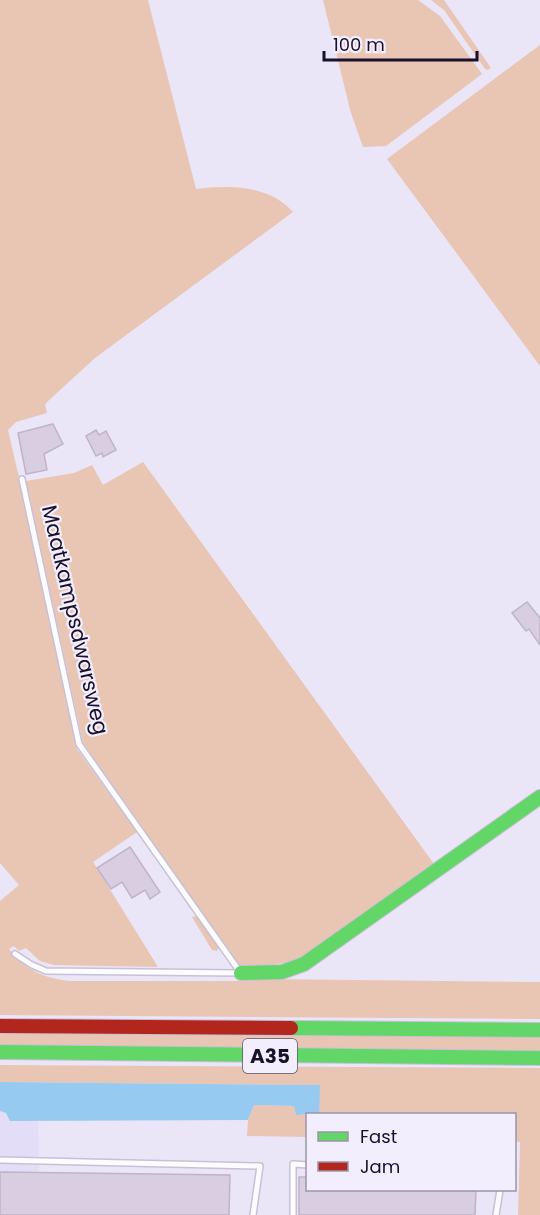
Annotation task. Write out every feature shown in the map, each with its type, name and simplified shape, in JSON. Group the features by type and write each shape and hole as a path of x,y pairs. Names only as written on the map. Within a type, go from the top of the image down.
{"main road":[{"path":"241,973 282,972 303,964 540,797"},
{"name":"A35","path":"0,1026 540,1030"},
{"name":"A35","path":"0,1052 540,1058"}],"lane":[{"name":"Maatkampsdwarsweg","path":"22,479 79,744 241,973"},
{"path":"15,954 46,971 241,973"},
{"path":"0,1160 260,1166 253,1215"},
{"path":"293,1215 293,1164 306,1164"},
{"path":"496,1215 500,1191"}],"shaded area":[{"path":"0,0 148,0 196,189 235,187 248,189 272,196 293,212 95,358 47,402 45,405 47,413 16,422 8,430 41,573 77,749 137,832 93,862 158,967 54,965 40,961 26,948 19,951 14,946 9,949 22,963 36,972 69,981 253,981 262,979 540,982 540,1019 0,1015 0,901 19,885 0,863"},
{"path":"323,0 418,0 440,16 482,74 386,146 363,147 351,113"},
{"path":"431,0 444,0 491,68 485,69 444,10"},
{"path":"540,45 540,366 387,159"},
{"path":"143,462 434,864 295,962 241,968 83,743 26,481 74,473 92,465 103,485"},
{"path":"197,916 219,946 217,951 212,950 192,917"},
{"path":"0,1031 540,1036 540,1051 0,1047"},
{"path":"0,1065 540,1068 540,1215 518,1215 520,1142 516,1141 516,1113 319,1113 319,1085 0,1082"},
{"path":"0,1075 37,1075 40,1215 0,1215"},
{"path":"254,1105 294,1106 296,1115 306,1115 306,1137 247,1136 248,1120"}],"water":[{"path":"0,1082 320,1085 319,1113 296,1115 294,1106 254,1105 248,1120 10,1121 6,1113 0,1111"}],"building":[{"path":"53,424 63,444 44,454 47,470 26,474 18,433"},
{"path":"96,430 99,435 106,431 116,450 103,457 102,453 96,456 86,436"},
{"path":"527,602 540,618 540,645 529,629 526,631 512,613"},
{"path":"130,847 160,892 150,899 145,890 132,898 122,882 111,889 97,868"},
{"path":"0,1172 230,1175 229,1215 0,1215"},
{"path":"299,1177 306,1177 306,1191 476,1191 475,1215 299,1215"}],"traffic: fast":[{"path":"241,973 282,972 304,964 540,797"},
{"path":"291,1028 540,1030"},
{"path":"0,1052 540,1058"}],"traffic: jam":[{"path":"0,1026 291,1028"}]}
